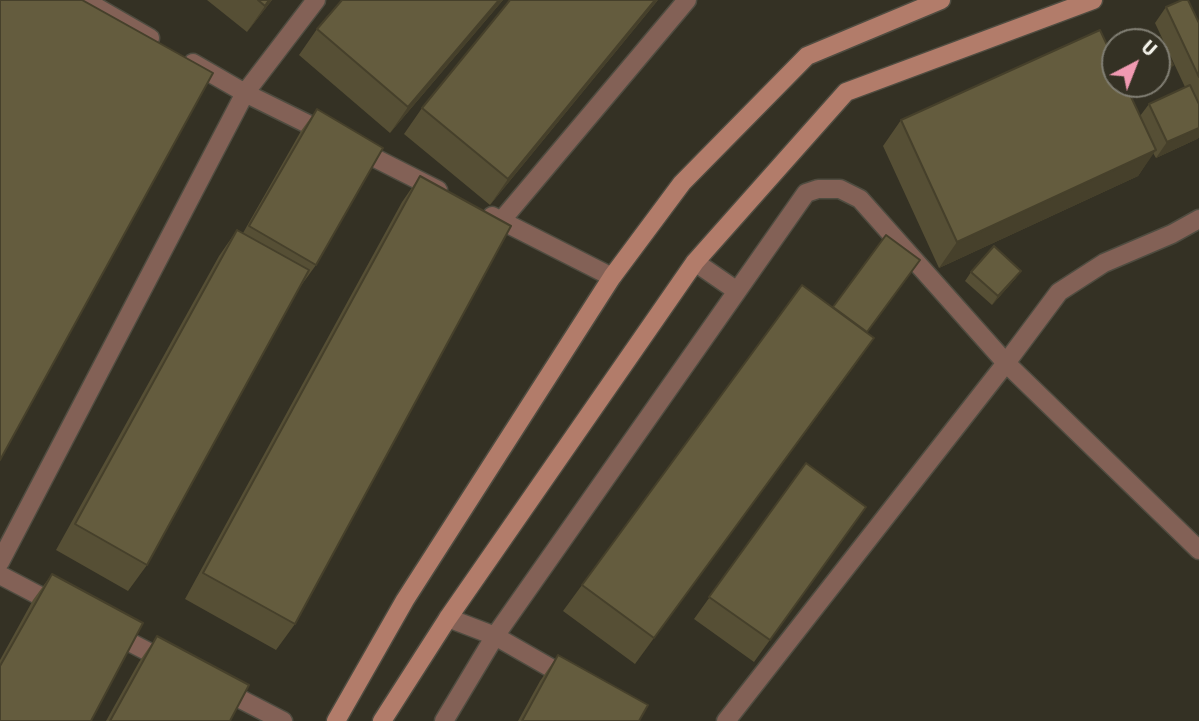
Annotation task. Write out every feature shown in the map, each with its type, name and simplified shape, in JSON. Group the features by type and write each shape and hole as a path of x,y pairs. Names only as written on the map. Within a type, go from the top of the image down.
{"main road":[{"path":"335,721 405,600 612,277 682,183 807,56 941,0"},
{"path":"382,721 448,618 695,262 846,92 1093,0"}],"street":[{"path":"84,0 245,93 452,197"},
{"path":"0,562 245,93 316,0"},
{"path":"501,221 687,0"},
{"path":"444,721 495,636 806,192 818,189 840,190 860,199 1006,363 1199,550"},
{"path":"476,209 612,277"},
{"path":"726,721 1059,292 1104,263 1172,234 1199,219"},
{"path":"695,262 737,291"},
{"path":"0,575 74,613"},
{"path":"448,618 495,636 586,688"},
{"path":"98,626 184,670"},
{"path":"209,683 283,721"}],"building":[{"path":"0,0 82,0 213,73 0,460"},
{"path":"258,0 269,0 265,6"},
{"path":"342,0 499,0 408,107 317,29"},
{"path":"510,0 655,0 508,179 422,108"},
{"path":"1188,0 1199,23 1199,77 1166,7"},
{"path":"1100,30 1101,98 1132,98 1156,150 957,242 901,120"},
{"path":"1190,85 1199,104 1199,128 1167,142 1149,104 1162,98 1171,98 1171,94"},
{"path":"317,109 383,148 316,265 249,226"},
{"path":"420,176 511,226 295,624 203,573"},
{"path":"237,230 309,270 147,565 75,524"},
{"path":"886,235 920,260 867,332 833,307"},
{"path":"994,246 1021,271 998,296 971,272"},
{"path":"802,285 874,338 654,638 582,585"},
{"path":"806,463 866,507 770,640 709,597"},
{"path":"52,574 143,623 91,721 0,721 0,666"},
{"path":"157,636 249,685 230,721 110,721"},
{"path":"558,655 648,705 639,721 522,721"}]}
